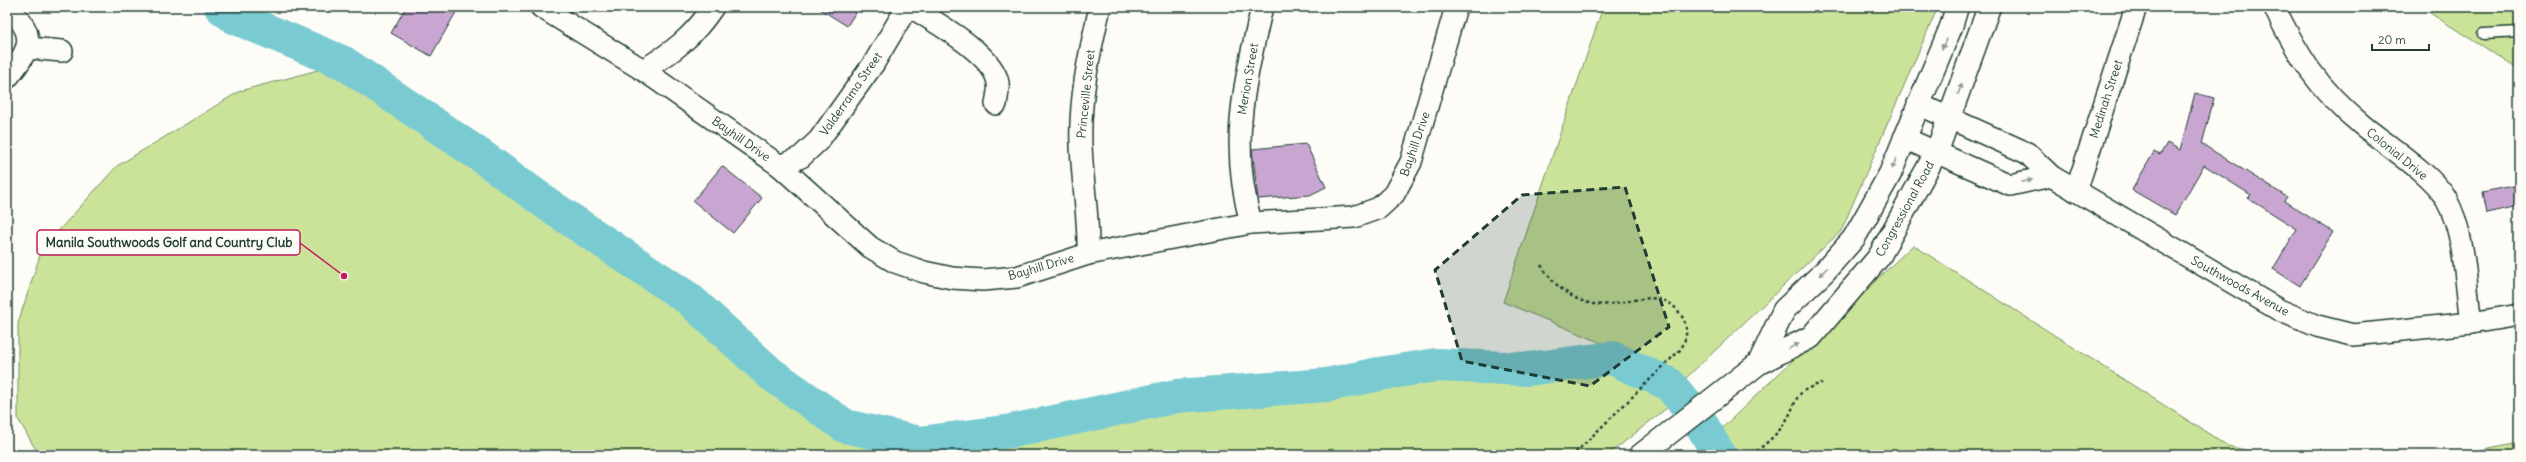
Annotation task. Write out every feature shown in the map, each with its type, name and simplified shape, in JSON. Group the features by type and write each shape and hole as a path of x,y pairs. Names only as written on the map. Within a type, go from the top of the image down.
{"main road":[{"name":"Congressional Road","path":"1759,363 1784,310 1824,272 1854,238 1890,174 1951,27 1957,7"},
{"name":"Congressional Road","path":"1647,452 1718,393 1759,363 1811,338 1852,292 1879,257 1920,187 1937,152 1989,7"}],"street":[{"path":"7,7 21,20 27,32 28,48 7,78"},
{"name":"Bayhill Drive","path":"541,7 643,70 780,166 870,247 895,262 924,272 952,278 983,280 1017,276 1088,254 1251,223 1354,217 1379,208 1394,194 1411,162 1456,7"},
{"path":"643,70 674,52 700,27 713,7"},
{"name":"Valderrama Street","path":"780,166 801,156 819,140 874,63 907,7"},
{"path":"911,7 968,44 989,65 998,82 996,104"},
{"name":"Princeville Street","path":"1088,254 1089,221 1081,143 1083,99 1091,47 1100,7"},
{"name":"Merion Street","path":"1251,223 1243,194 1238,148 1241,105 1262,7"},
{"name":"Medinah Street","path":"2076,191 2136,7"},
{"name":"Colonial Drive","path":"2274,7 2291,44 2312,75 2334,101 2422,174 2446,198 2458,225 2471,323"},
{"path":"28,48 62,51"},
{"name":"Southwoods Avenue","path":"1918,104 1950,117 2026,153 2051,176 2076,191 2279,310 2318,326 2353,335 2471,323 2519,315"},
{"path":"1904,138 2010,185 2051,176"}],"lane":[{"path":"2484,34 2519,32"}],"path":[{"path":"1542,265 1558,286 1581,301 1605,305 1647,298 1664,299 1671,303 1686,323 1687,337 1681,350 1604,427 1573,455"},
{"path":"1752,455 1770,440 1784,424 1796,396 1807,388 1822,383"}],"highlighted area":[{"path":"1625,187 1669,327 1590,386 1462,361 1435,270 1522,195"}],"green space":[{"path":"1603,7 1938,7 1841,231 1686,378 1503,302"},
{"path":"2426,7 2519,7 2519,70 2430,13"},
{"path":"344,63 484,158 553,208 689,299 771,374 845,426 920,443 1012,431 1177,396 1327,385 1379,374 1436,365 1528,369 1612,358 1669,377 1678,399 1608,455 39,455 18,419 18,323 42,249 117,166 240,91"},
{"path":"1913,245 2228,446 2267,455 1690,455 1717,433"},
{"path":"2519,442 2519,455 2454,455"}],"building":[{"path":"406,7 459,7 431,56 391,33"},
{"path":"817,7 859,7 847,26"},
{"path":"2195,93 2214,98 2202,144 2287,197 2284,201 2333,232 2300,286 2273,269 2297,229 2248,198 2251,195 2204,165 2175,215 2132,190 2154,152 2160,155 2167,143 2180,150"},
{"path":"1306,144 1326,187 1310,195 1258,199 1252,149"},
{"path":"722,166 762,198 733,233 693,201"},
{"path":"2519,185 2519,206 2486,213 2482,192"}],"waterway":[{"path":"221,7 234,17 344,63 484,158 553,208 689,299 771,374 845,426 920,443 1012,431 1177,396 1327,385 1379,374 1436,365 1528,369 1612,358 1669,384 1699,420 1719,455"}],"place":[{"name":"Manila Southwoods Golf and Country Club","path":"344,276"}]}
